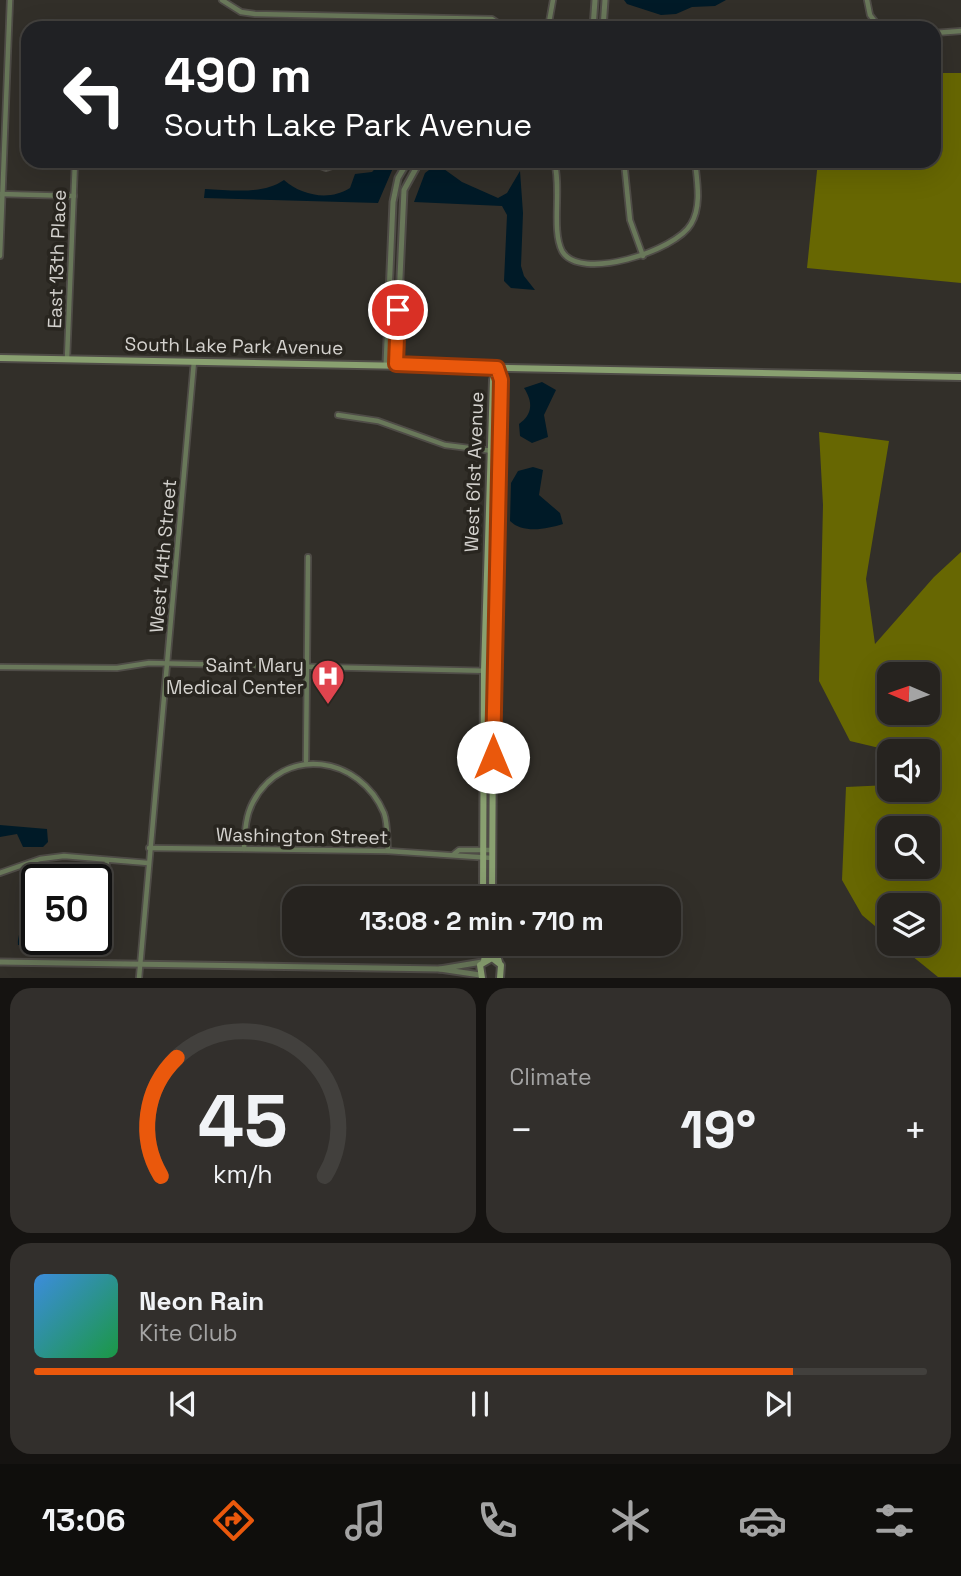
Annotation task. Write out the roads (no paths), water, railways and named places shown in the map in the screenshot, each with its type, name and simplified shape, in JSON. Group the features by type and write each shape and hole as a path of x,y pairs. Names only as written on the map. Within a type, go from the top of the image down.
{"main road":[{"name":"South Lake Park Avenue","path":"0,358 194,359 961,377"},
{"name":"West 61st Avenue","path":"483,886 484,671 493,380 497,368"},
{"name":"West 61st Avenue","path":"492,886 493,671 501,380 497,368"},
{"path":"481,976 484,956"},
{"path":"497,956 502,968 499,978"},
{"path":"483,961 492,958 499,962"}],"street":[{"path":"0,256 10,0"},
{"path":"222,0 241,12 255,15 496,21"},
{"path":"549,21 553,0"},
{"path":"594,21 595,0"},
{"path":"604,21 605,0"},
{"path":"867,0 870,15 875,21"},
{"path":"941,33 961,31"},
{"name":"East 13th Place","path":"67,359 75,168"},
{"path":"386,364 394,194 405,168"},
{"path":"396,364 404,190 416,168"},
{"path":"555,168 559,191 559,241 563,253 570,260 623,262 666,246 690,227 697,202 695,168"},
{"path":"625,168 630,220 643,256"},
{"path":"1,194 74,196"},
{"path":"390,282 399,282"},
{"name":"West 14th Street","path":"139,978 194,359"},
{"path":"338,415 378,421 445,446 499,451"},
{"path":"306,761 308,557"},
{"path":"0,667 306,665 493,671"},
{"path":"244,849 245,823 252,803 265,784 280,773 306,761 350,773 364,785 385,816 388,851"},
{"name":"Washington Street","path":"149,848 388,851 454,854 459,858 492,854"},
{"path":"0,873 40,859 64,856 148,863"},
{"path":"107,860 107,864"},
{"path":"440,970 483,961"},
{"path":"0,962 440,970 481,976"}],"water":[{"path":"624,0 726,0 715,6 692,7 676,14 661,15 627,4"},
{"path":"376,168 393,168 378,203 204,198 205,189 256,190 284,180 308,193 334,194 350,188 355,174 372,172"},
{"path":"432,168 443,168 462,182 498,198 507,193 520,171 523,213 521,266 524,276 535,290 511,288 504,281 507,215 502,206 414,202 425,173"},
{"path":"542,382 556,390 544,415 548,437 532,443 520,436 519,424 530,408 524,388"},
{"path":"533,467 543,470 539,495 560,513 563,524 543,529 528,529 510,521 511,483 518,471"},
{"path":"0,825 47,829 48,842 43,847 23,847 17,834 0,837"},
{"path":"21,930 21,945 18,945"}],"place":[{"name":"Saint Mary Medical Center","path":"328,706"}]}
